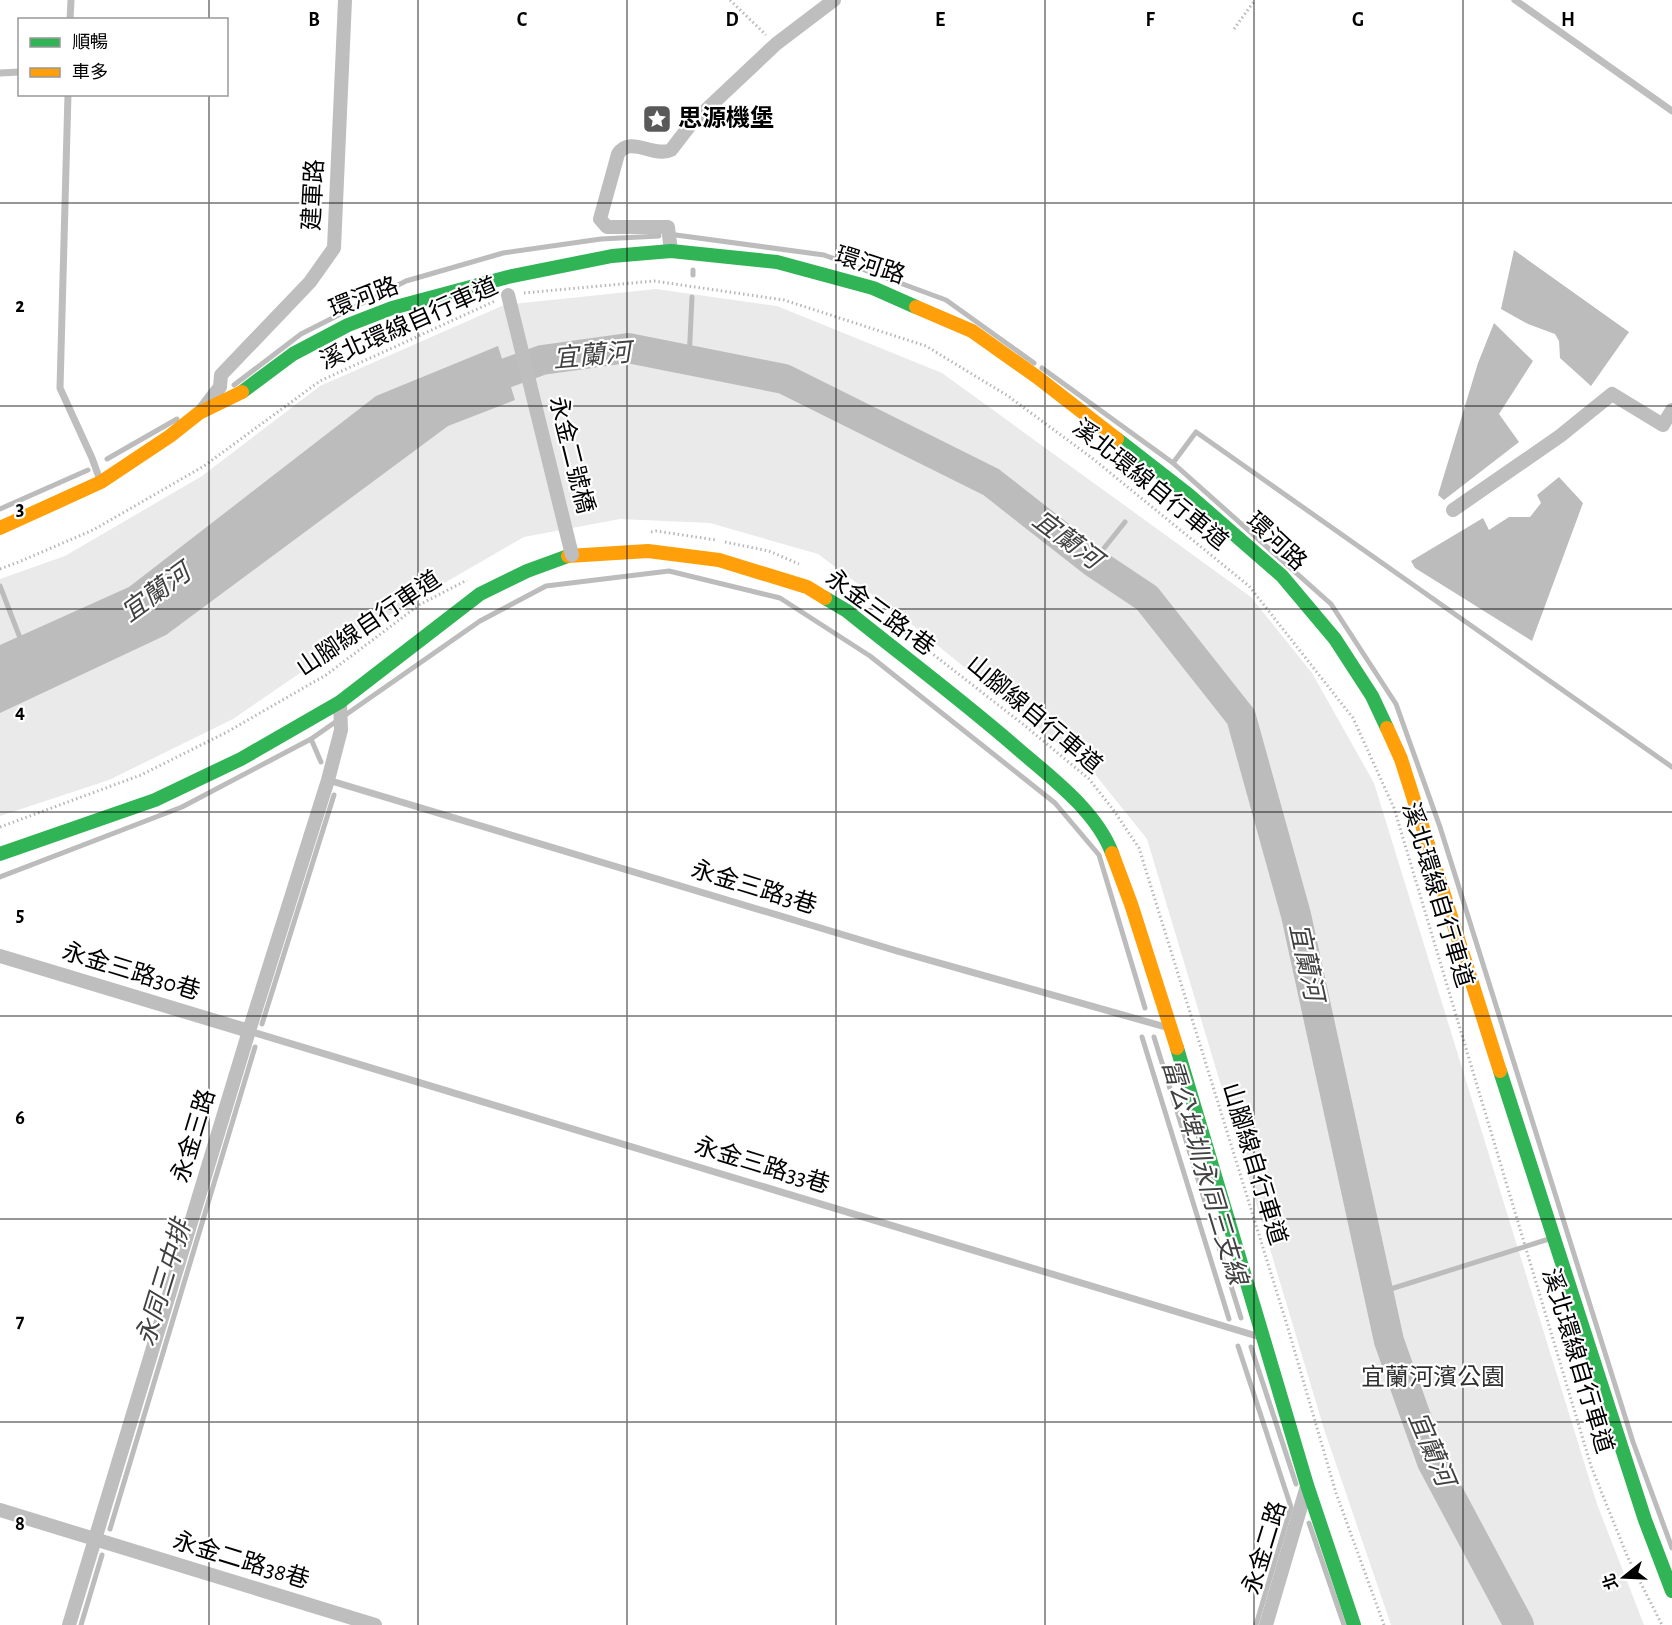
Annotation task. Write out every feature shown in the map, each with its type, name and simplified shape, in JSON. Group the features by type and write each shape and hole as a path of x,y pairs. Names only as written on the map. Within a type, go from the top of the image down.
{"street":[{"name":"建軍路","path":"200,414 220,387 221,375 310,282 334,248 345,0"},
{"path":"671,251 668,227 607,227 600,219 621,148 629,146 657,153 671,150 691,124 776,45 834,0"},
{"name":"環河路","path":"0,528 101,482 200,414 240,394 293,354 348,325 392,308 508,277 612,256 671,251 777,262 873,288 972,331 1037,377 1189,495 1282,576 1335,639 1372,696 1401,759 1641,1509 1672,1591"},
{"name":"永金二號橋","path":"508,277 508,295 572,555"},
{"path":"1453,510 1560,436 1612,394 1664,424 1672,410"},
{"name":"永金三路1巷","path":"0,854 155,800 241,759 340,702 480,594 527,571 572,555 648,551 719,560 807,587 848,611 982,718 1066,790 1106,837 1131,904 1171,1028 1307,1485 1354,1625"},
{"name":"永金三路","path":"69,1625 249,1031 328,780 341,730 340,702"},
{"name":"永金三路30巷","path":"0,956 249,1031"},
{"name":"永金二路","path":"1266,1625 1307,1485"},
{"name":"永金二路38巷","path":"0,1510 375,1625"}],"lane":[{"path":"70,18 71,0"},
{"path":"1515,0 1672,111"},
{"path":"0,73 18,72"},
{"path":"68,96 60,388 101,482"},
{"name":"永金三路3巷","path":"328,780 897,951 1171,1028"},
{"name":"永金三路33巷","path":"249,1031 1263,1338"}],"path":[{"path":"730,0 776,45"},
{"path":"1234,29 1255,0"},
{"name":"溪北環線自行車道","path":"0,568 93,530 204,466 320,381 508,295 654,281 784,300 926,346 1008,396 1092,458 1250,586 1353,718 1394,808 1591,1466 1628,1558 1662,1625"},
{"path":"646,533 657,531 769,551 807,568"},
{"name":"山腳線自行車道","path":"0,826 141,775 227,732 326,675 419,605 470,579"},
{"name":"山腳線自行車道","path":"892,622 1089,779 1139,848 1287,1325 1336,1492 1384,1625"}],"green space":[{"name":"宜蘭河濱公園","path":"656,289 777,306 942,373 1251,597 1312,673 1374,783 1597,1504 1644,1625 1391,1625 1324,1429 1147,839 1093,772 910,623 818,554 710,523 620,519 524,537 363,630 233,719 109,780 0,816 0,579 65,556 202,476 320,386 504,305"}],"water":[{"path":"1514,250 1629,332 1591,386 1560,358 1559,341 1555,334 1528,324 1501,309"},
{"path":"1494,323 1533,361 1499,414 1519,442 1444,500 1438,495 1478,363"},
{"path":"498,346 515,400 448,426 166,635 0,713 0,645 129,587 376,396"},
{"path":"1559,477 1583,503 1532,641 1415,568 1411,561 1483,518 1489,530 1509,517 1530,517 1541,503 1537,495"}],"waterway":[{"path":"676,235 824,255 946,300 1034,363"},
{"path":"234,385 301,334 406,281 503,253 601,239 659,236"},
{"path":"693,270 693,275"},
{"path":"689,360 692,297"},
{"name":"宜蘭河","path":"468,387 542,360 628,348 784,379 991,482 1093,562 1147,598 1241,717 1296,915 1389,1341 1432,1462 1519,1625"},
{"path":"1042,368 1173,463 1331,604 1396,704 1440,827 1633,1442 1672,1548"},
{"path":"107,459 177,419"},
{"path":"1173,463 1196,432 1672,767"},
{"path":"0,509 88,470"},
{"path":"1093,562 1125,522"},
{"path":"0,877 182,807 311,739 480,621 546,586 669,571 780,598 870,656 1055,803 1099,855 1145,1008"},
{"path":"0,586 22,643"},
{"name":"永同三中排","path":"311,739 321,762"},
{"name":"永同三中排","path":"262,1024 334,795"},
{"name":"雷公埤圳永同三支線","path":"1142,1037 1229,1319"},
{"path":"1154,1037 1241,1318"},
{"name":"永同三中排","path":"110,1529 255,1047"},
{"path":"1378,1293 1549,1239"},
{"name":"雷公埤圳永同三支線","path":"1238,1346 1291,1507 1256,1625"},
{"path":"1251,1347 1296,1484"},
{"path":"1309,1523 1344,1625"},
{"name":"永同三中排","path":"81,1625 102,1555"}],"traffic: fast":[{"path":"242,392 293,354 348,325 392,308 508,277 612,256 671,251 777,262 873,288 916,307"},
{"path":"1117,439 1189,495 1282,576 1335,639 1372,696 1387,728"},
{"path":"0,854 155,800 241,759 340,702 480,594 527,571 568,556"},
{"path":"825,598 847,611 933,679 1072,796 1095,823 1112,853"},
{"path":"1177,1048 1307,1485 1354,1625"},
{"path":"1500,1071 1645,1520 1672,1591"}],"traffic: slow":[{"path":"916,307 972,331 1037,377 1117,439"},
{"path":"0,528 101,482 170,436 199,413 242,392"},
{"path":"568,556 648,551 719,560 807,587 825,598"},
{"path":"1387,728 1401,759 1500,1071"},
{"path":"1112,853 1131,904 1177,1048"}],"place":[{"name":"思源機堡","path":"657,119"}]}
